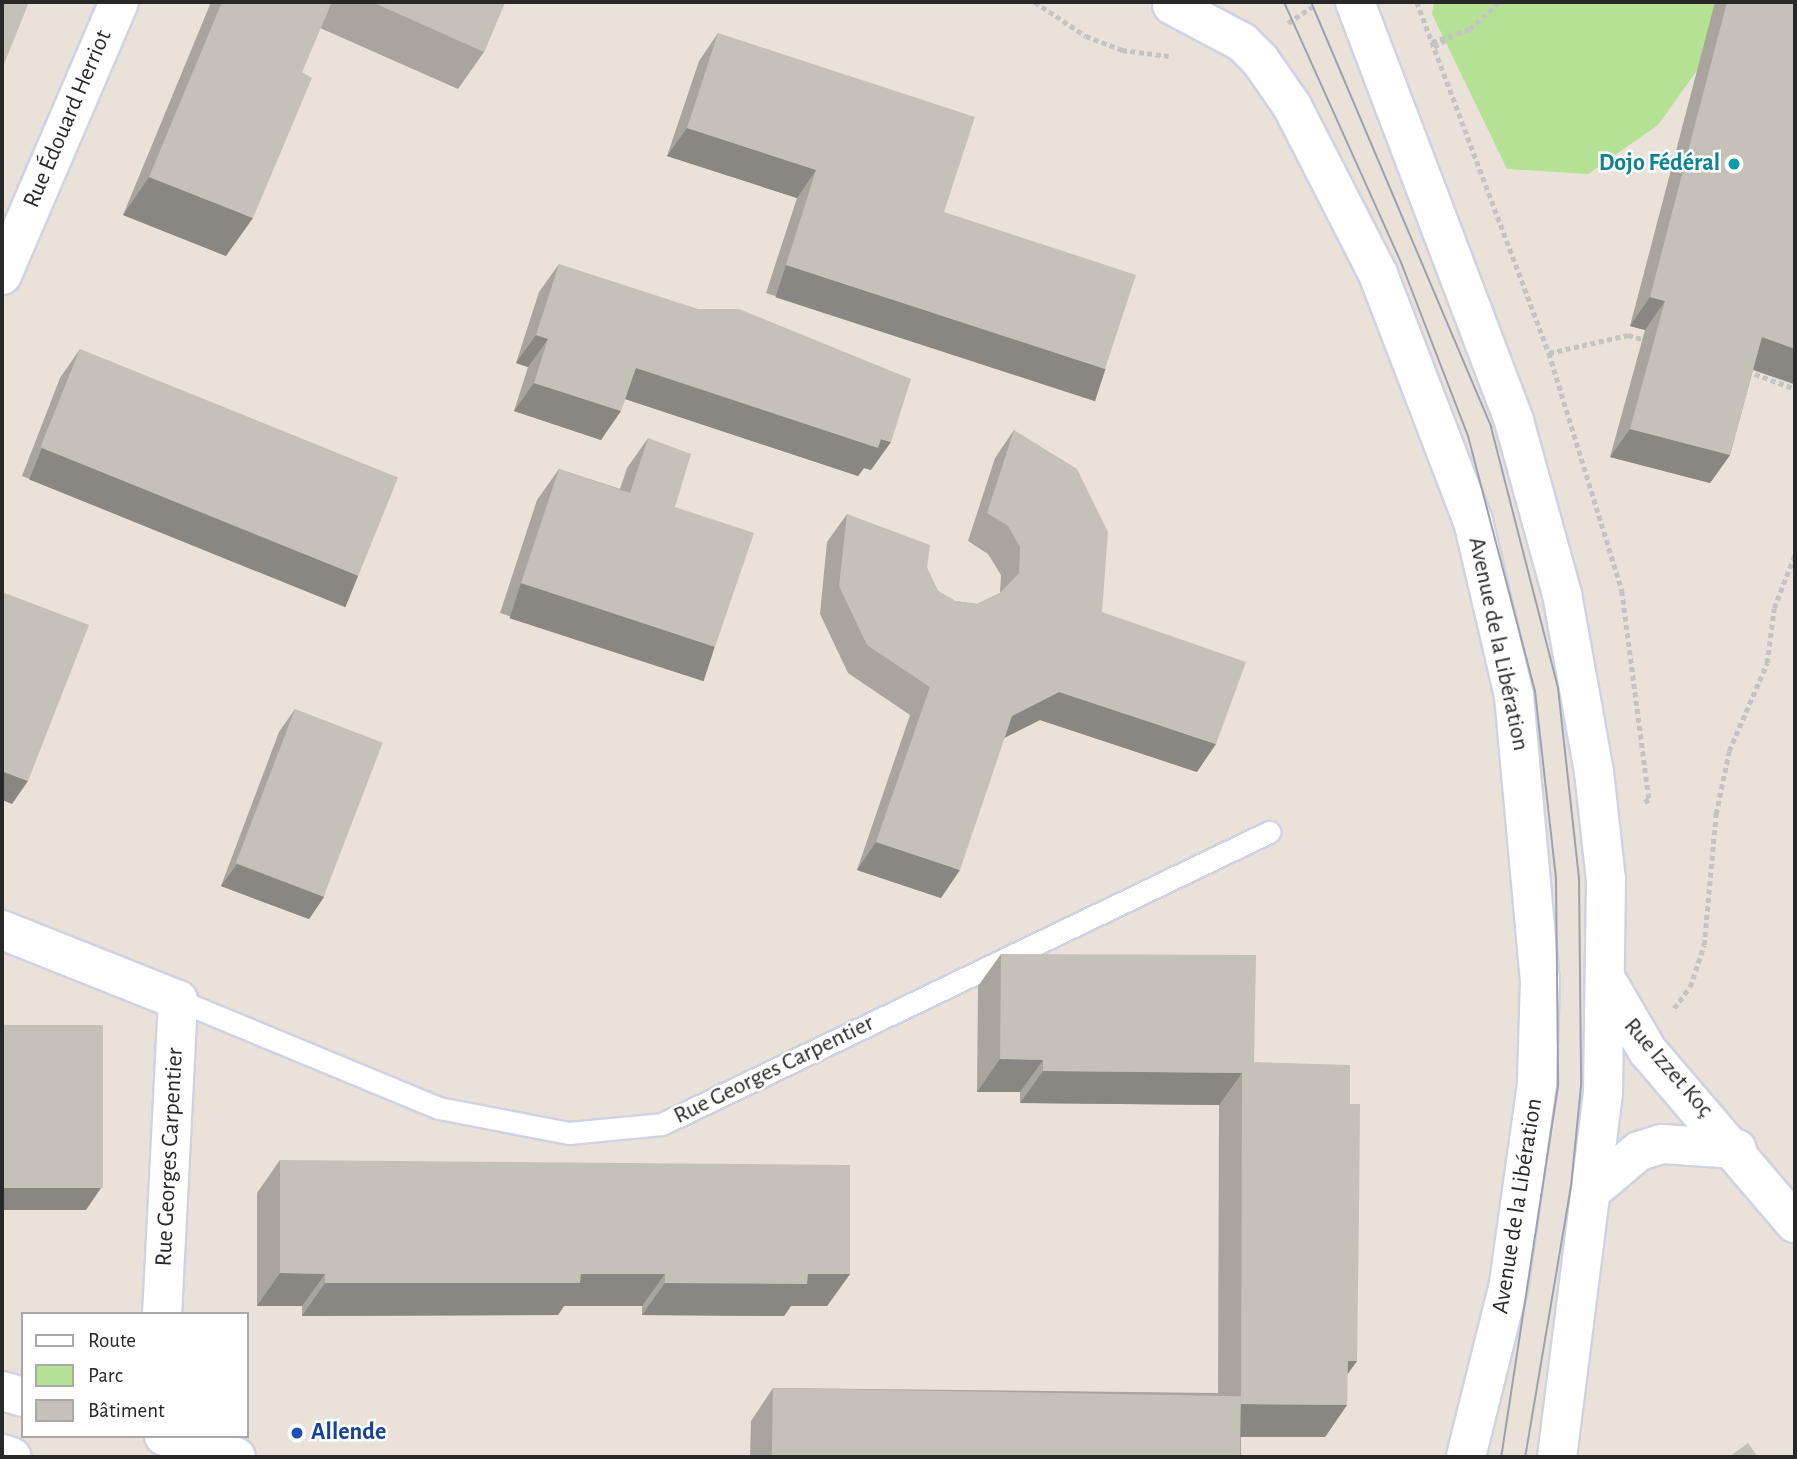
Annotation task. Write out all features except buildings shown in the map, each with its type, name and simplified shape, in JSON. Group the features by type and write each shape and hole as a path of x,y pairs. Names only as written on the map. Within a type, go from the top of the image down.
{"street":[{"name":"Rue Édouard Herriot","path":"2,275 119,2"},
{"path":"1354,2 1514,421 1562,594 1594,772 1607,981 1595,1188 1557,1457"},
{"name":"Avenue de la Libération","path":"1172,3 1242,42 1260,60 1292,106 1378,274 1473,521 1514,696 1540,980 1537,1084 1509,1284 1465,1457"},
{"name":"Rue Georges Carpentier","path":"2,930 178,1000 162,1312"},
{"name":"Rue Izzet Koç","path":"1607,981 1647,1050 1737,1149 1795,1223"},
{"name":"Rue Izzet Koç","path":"1595,1188 1639,1151 1662,1144 1737,1149"},
{"path":"2,1391 21,1396"},
{"path":"171,1438 236,1457"},
{"path":"2,1454 12,1457"}],"lane":[{"name":"Rue Georges Carpentier","path":"178,1000 439,1108 569,1133 662,1124 1269,832"}],"path":[{"path":"1433,44 1455,34 1499,2"},
{"path":"1549,353 1628,335 1654,342"},
{"path":"1742,370 1794,387"},
{"path":"1672,1012 1690,986 1704,945 1716,814 1729,751 1768,663 1774,608 1795,554"}],"green space":[{"path":"1434,2 1746,2 1658,125 1588,174 1507,169 1432,14"}],"tram line":[{"path":"1284,2 1402,265 1468,436 1535,691 1556,879 1558,1086 1501,1457"},
{"path":"1311,2 1491,427 1558,688 1579,878 1581,1086 1571,1186 1525,1457"}],"place":[{"name":"Dojo Fédéral","path":"1734,164"},
{"name":"Allende","path":"297,1433"}]}
